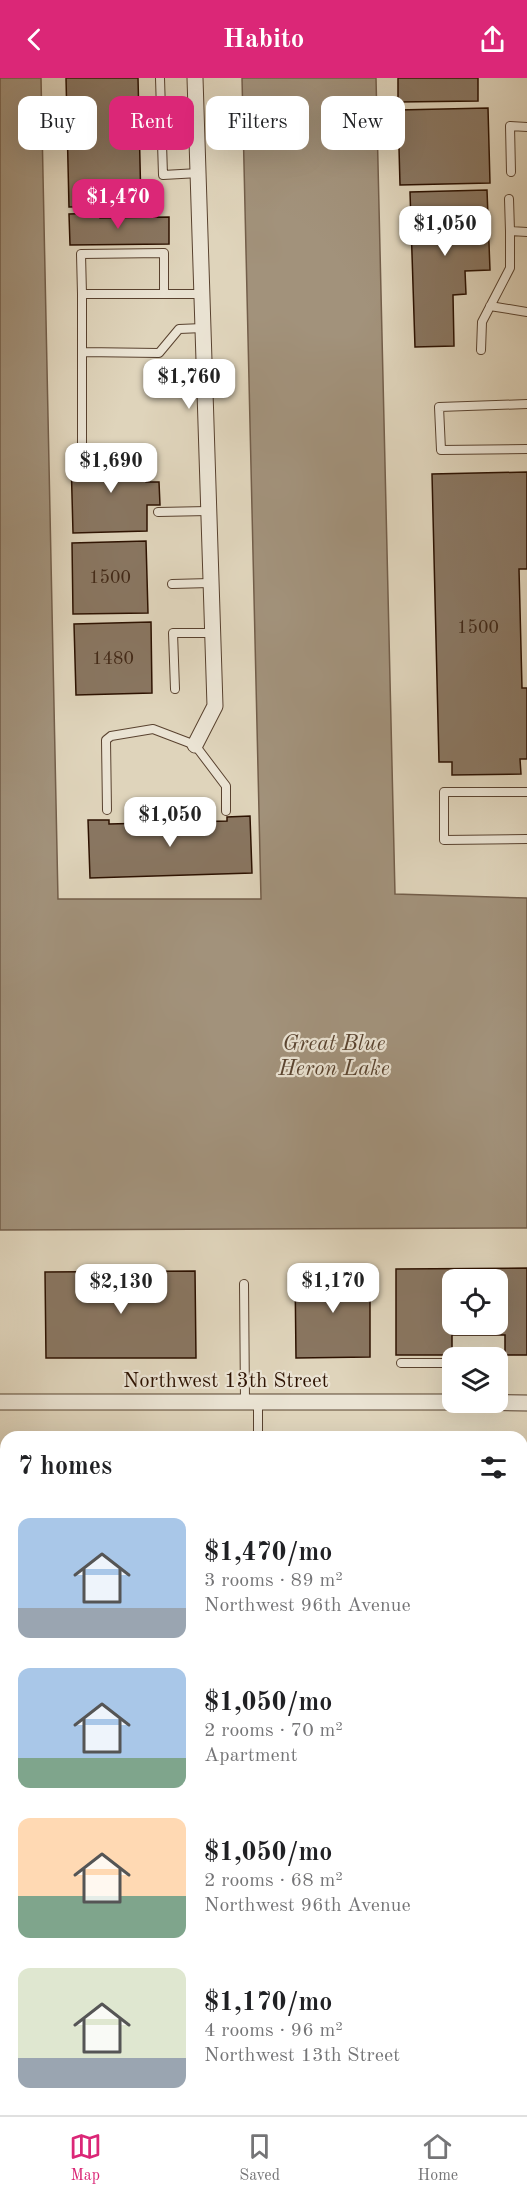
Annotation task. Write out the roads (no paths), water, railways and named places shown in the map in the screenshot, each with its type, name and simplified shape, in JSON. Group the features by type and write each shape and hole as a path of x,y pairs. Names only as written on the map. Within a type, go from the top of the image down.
{"street":[{"path":"195,78 215,706 195,745"},
{"name":"Northwest 13th Street","path":"0,1402 442,1402"},
{"name":"Northwest 13th Street","path":"508,1403 527,1403"}],"lane":[{"path":"160,78 161,96"},
{"path":"511,172 510,126 527,127"},
{"path":"162,150 163,175 199,173"},
{"path":"481,350 482,322 510,268 509,199"},
{"path":"510,231 527,232"},
{"path":"82,443 81,254 164,253 164,294"},
{"path":"82,294 202,294"},
{"path":"490,306 527,312"},
{"path":"82,352 159,352 179,330 203,328"},
{"path":"527,404 439,407 441,450 527,449"},
{"path":"158,512 208,511"},
{"path":"172,584 210,583"},
{"path":"174,689 173,633 212,633"},
{"path":"107,810 106,740 111,735 153,729 195,745 226,786 226,811"},
{"path":"527,792 444,792 444,840 527,839"},
{"path":"244,1284 251,1401 257,1431"},
{"path":"401,1364 442,1363"},
{"path":"0,1706 0,1746"}],"water":[{"name":"Great Blue Heron Lake","path":"0,78 41,78 41,96 18,96 18,150 42,150 58,899 261,899 244,150 309,150 309,96 242,96 242,78 376,78 376,96 321,96 321,150 378,150 395,894 527,898 527,1228 0,1230"}]}
